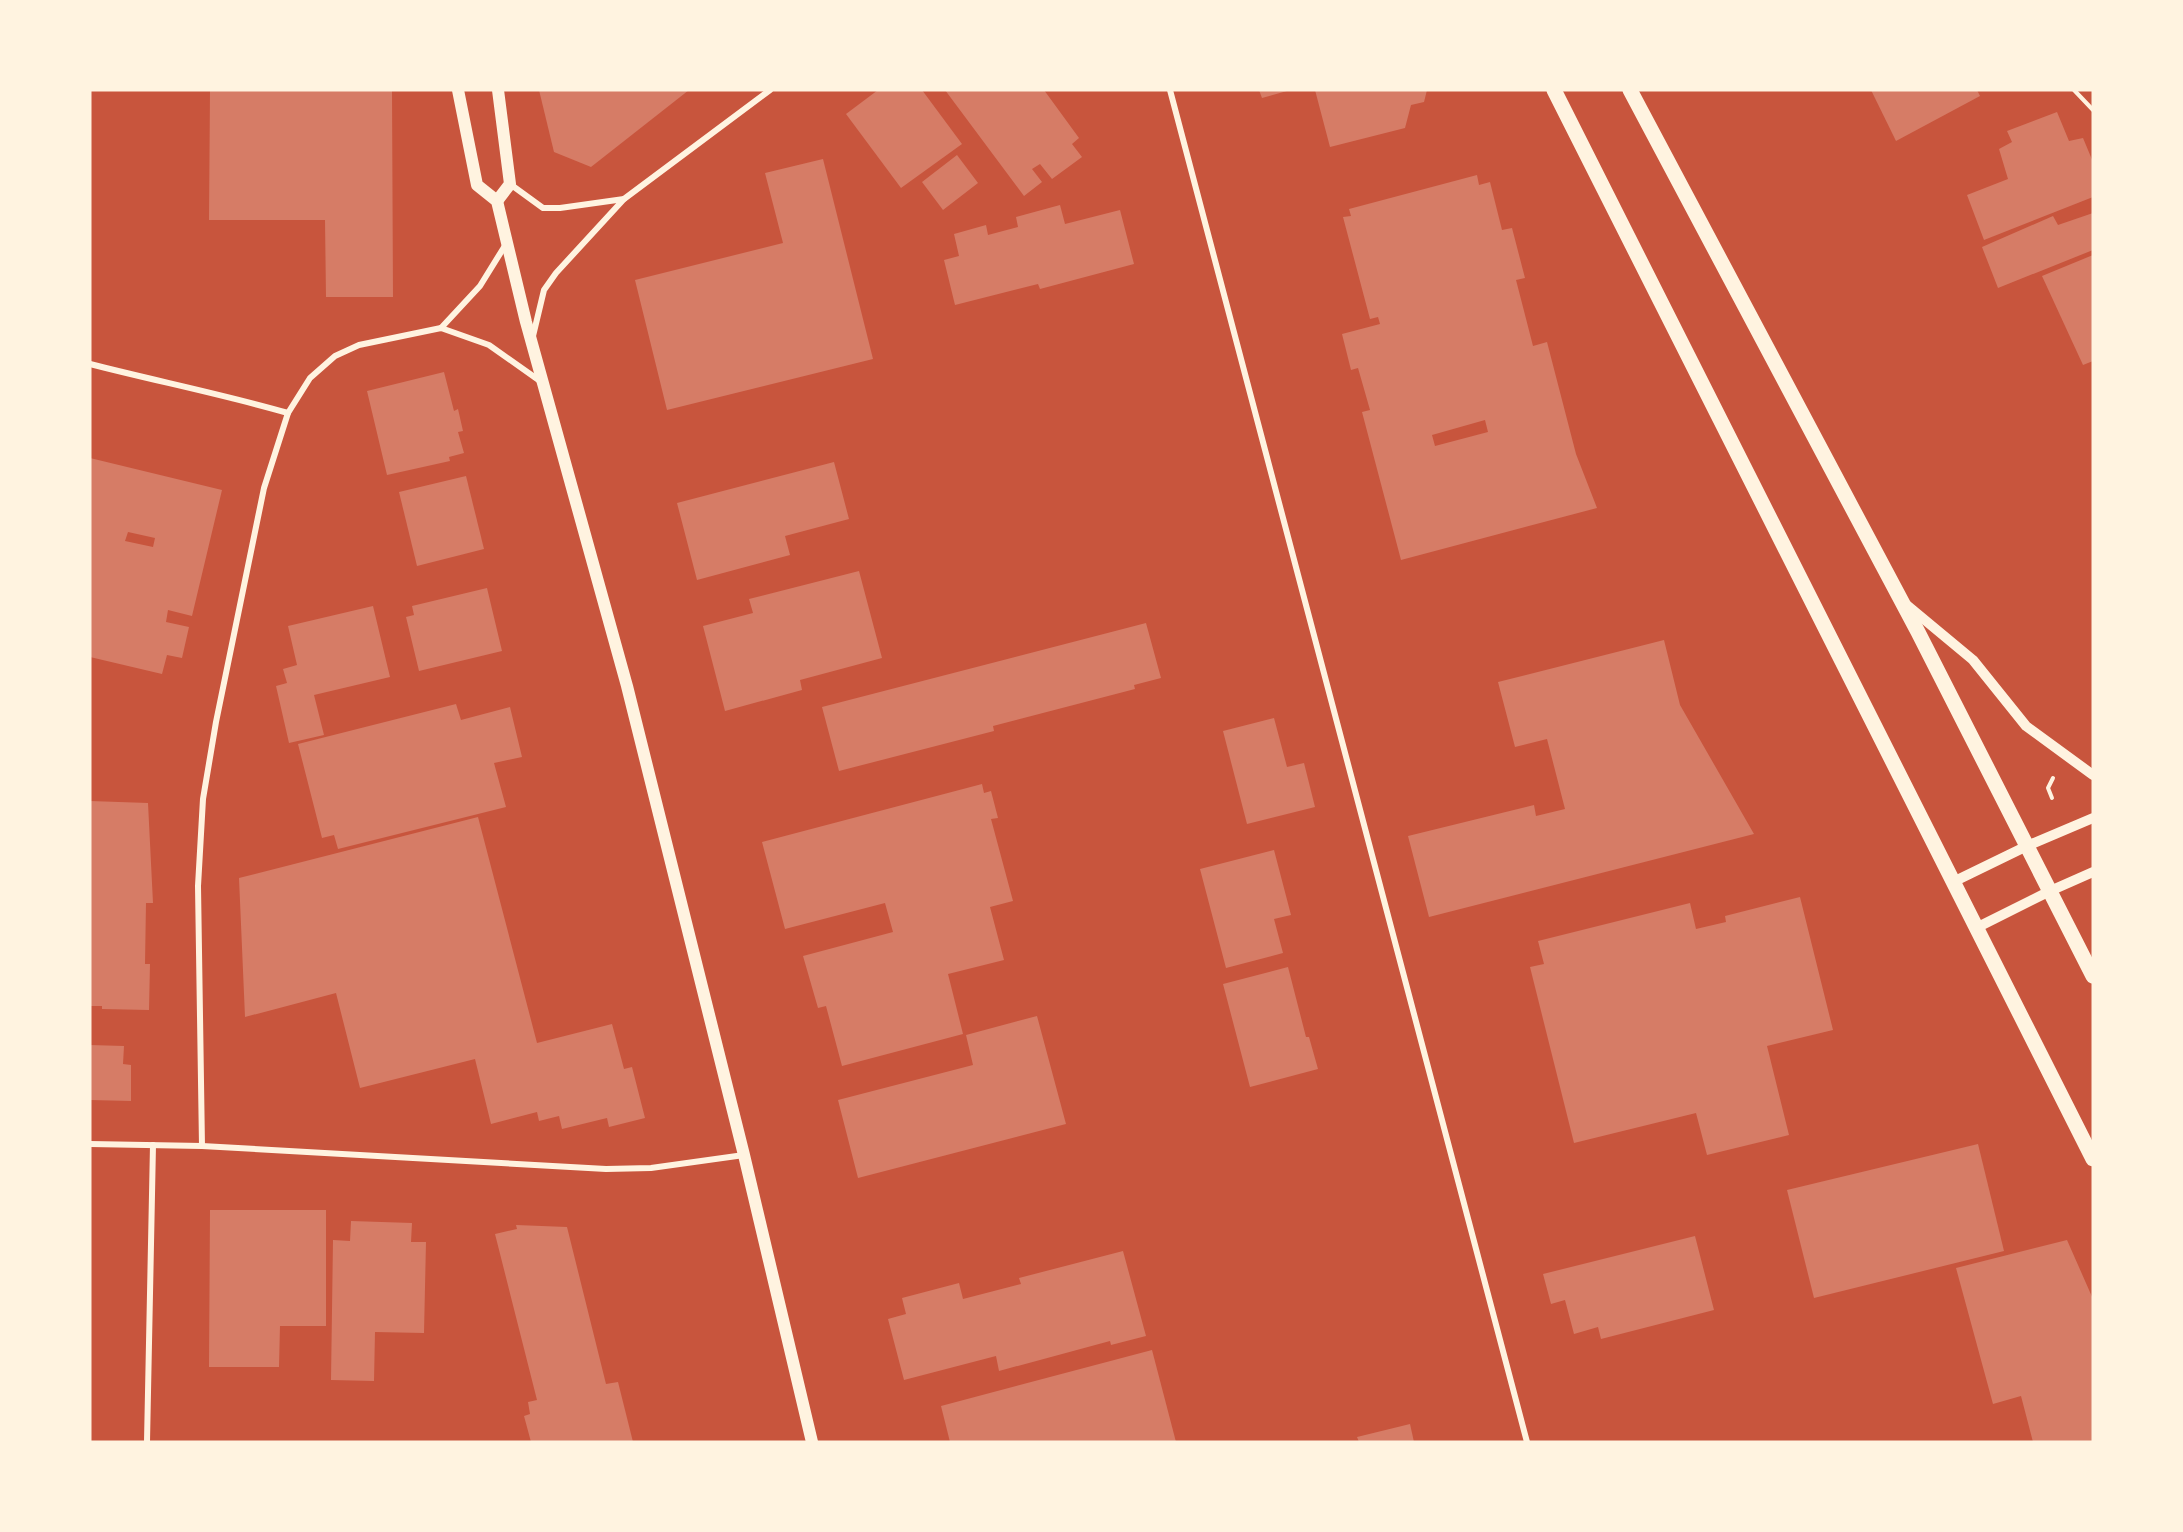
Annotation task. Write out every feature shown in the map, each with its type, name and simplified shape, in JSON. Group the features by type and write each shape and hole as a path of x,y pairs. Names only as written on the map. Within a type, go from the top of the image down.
{"main road":[{"path":"458,90 477,185 496,201 543,383 627,686 744,1155 812,1442"},
{"path":"496,201 510,184 498,90"},
{"path":"1554,90 2093,1159"},
{"path":"1630,90 1900,600 2093,976"}],"street":[{"path":"532,341 544,290 556,273 624,199 770,90"},
{"path":"1170,90 1527,1442"},
{"path":"510,184 543,208 560,208 624,199"},
{"path":"441,328 480,286 507,242"},
{"path":"202,1146 198,886 203,800 216,722 264,488 288,412 310,378 335,356 359,345 441,328 489,345 543,383"},
{"path":"90,364 151,380 234,397 288,412"},
{"path":"1900,600 1973,660 2026,726 2093,775"},
{"path":"1953,882 2027,846 2093,818"},
{"path":"1976,928 2093,872"},
{"path":"90,1144 202,1146 606,1169 651,1168 744,1155"},
{"path":"147,1442 153,1145"}],"path":[{"path":"2074,90 2093,110"},
{"path":"2052,798 2048,789 2053,778"}],"building":[{"path":"210,90 392,90 393,297 326,297 325,220 209,220"},
{"path":"539,90 689,90 591,167 554,152"},
{"path":"878,90 922,90 962,144 901,188 846,114"},
{"path":"945,90 1044,90 1079,138 1072,144 1082,157 1052,179 1040,164 1032,169 1042,182 1024,196"},
{"path":"1259,90 1287,90 1287,91 1262,98"},
{"path":"1315,90 1427,90 1424,102 1411,105 1405,128 1330,147"},
{"path":"1871,90 1977,90 1980,96 1896,141"},
{"path":"2057,112 2069,141 2083,138 2093,162 2093,197 1984,240 1967,195 2008,179 1999,149 2012,142 2007,131"},
{"path":"957,155 978,183 943,210 922,182"},
{"path":"823,159 873,359 667,410 635,280 783,243 765,173"},
{"path":"1477,175 1479,185 1490,182 1502,230 1512,228 1525,278 1516,280 1533,346 1547,342 1576,454 1597,508 1401,560 1362,412 1370,410 1358,368 1351,370 1342,334 1380,324 1378,317 1370,319 1343,217 1351,216 1349,209","holes":["1485,420 1488,432 1435,446 1432,435"]},
{"path":"1060,205 1065,224 1120,210 1134,264 1040,289 1038,284 955,305 944,260 959,256 954,234 986,225 988,235 1018,227 1016,217"},
{"path":"2093,213 2093,250 1998,288 1982,247 2053,216 2058,225"},
{"path":"2093,255 2093,361 2083,365 2042,276"},
{"path":"444,372 454,411 458,409 463,431 458,432 464,453 449,457 450,461 387,475 367,391"},
{"path":"90,458 222,490 192,616 168,610 166,622 189,627 182,658 167,655 162,674 90,657","holes":["128,532 155,538 153,547 125,541"]},
{"path":"834,462 849,519 785,536 790,555 697,580 677,503"},
{"path":"466,476 484,549 417,566 399,492"},
{"path":"859,571 882,658 800,680 802,690 725,711 703,626 753,613 749,599"},
{"path":"487,588 502,651 419,671 406,617 414,615 412,606"},
{"path":"373,606 390,677 314,695 324,735 289,743 276,686 287,683 283,669 297,665 288,626"},
{"path":"1146,623 1161,678 1134,685 1135,689 993,726 994,731 839,771 822,707"},
{"path":"1664,640 1680,705 1754,834 1429,917 1408,836 1534,805 1536,816 1565,809 1547,739 1515,747 1498,682"},
{"path":"456,704 461,720 510,707 522,757 494,763 506,807 338,849 334,835 322,838 298,744"},
{"path":"1274,718 1287,767 1304,763 1315,807 1247,824 1223,731"},
{"path":"982,784 984,793 991,791 998,818 991,819 1013,901 990,907 1004,960 948,974 963,1034 842,1066 826,1006 818,1008 803,956 893,932 885,903 785,929 762,842"},
{"path":"90,801 148,803 153,903 146,903 145,964 150,964 149,1010 102,1009 102,1006 90,1006"},
{"path":"478,817 537,1043 612,1024 624,1069 632,1067 645,1118 609,1127 607,1118 562,1129 559,1116 539,1121 537,1112 491,1124 475,1059 360,1088 336,993 245,1017 239,878"},
{"path":"1274,850 1291,915 1274,919 1283,953 1226,968 1200,869"},
{"path":"1800,897 1833,1030 1767,1046 1789,1135 1707,1155 1696,1113 1574,1143 1530,967 1544,964 1538,941 1690,903 1696,929 1726,922 1725,916"},
{"path":"1288,967 1306,1037 1309,1037 1318,1069 1250,1087 1223,984"},
{"path":"1037,1016 1066,1124 858,1178 838,1100 973,1065 966,1035"},
{"path":"90,1045 124,1046 123,1064 131,1065 131,1101 90,1100"},
{"path":"1978,1144 2004,1251 1814,1298 1787,1190"},
{"path":"210,1210 326,1210 326,1326 280,1326 279,1367 209,1367"},
{"path":"351,1221 412,1223 411,1242 426,1242 424,1333 375,1332 374,1381 331,1380 333,1240 350,1241"},
{"path":"516,1225 567,1227 606,1384 618,1382 633,1442 531,1442 524,1416 530,1414 528,1402 537,1400 495,1234 517,1229"},
{"path":"1695,1236 1714,1310 1601,1339 1598,1327 1574,1334 1565,1300 1551,1304 1543,1274"},
{"path":"2067,1240 2093,1299 2093,1442 2033,1442 2021,1396 1993,1404 1956,1268"},
{"path":"1123,1251 1146,1336 1111,1345 1110,1341 999,1371 996,1356 904,1380 888,1319 906,1314 902,1298 959,1283 963,1299 1021,1284 1019,1278"},
{"path":"1152,1350 1176,1442 950,1442 941,1406"},
{"path":"1410,1424 1414,1442 1359,1442 1357,1437"}]}
